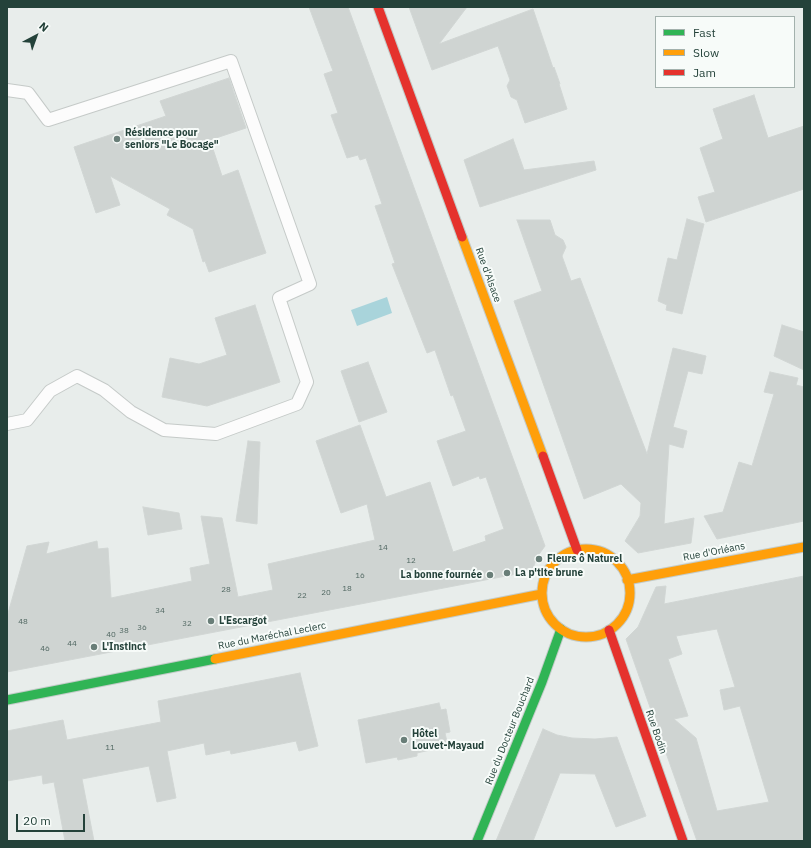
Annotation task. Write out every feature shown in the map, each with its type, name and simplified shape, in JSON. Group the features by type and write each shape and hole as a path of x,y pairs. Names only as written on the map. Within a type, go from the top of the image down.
{"street":[{"name":"Rue d'Alsace","path":"378,7 577,550"},
{"name":"Rue d'Orléans","path":"628,580 804,547"},
{"path":"577,550 602,552 613,559 622,568 628,580 629,594 627,608 620,621 609,630 598,636 585,637 572,635 561,629 551,620 544,608 542,594 544,579 552,566 563,556 577,550"},
{"name":"Rue du Maréchal Leclerc","path":"7,700 542,594"},
{"name":"Rue du Docteur Bouchard","path":"477,841 542,682 561,629"},
{"name":"Rue Bodin","path":"609,630 683,841"}],"lane":[{"path":"7,424 27,420 50,391 77,376 104,390 131,412 164,430 216,434 297,404 307,382 279,298 310,284 231,61 48,120 28,93 8,90"}],"water":[{"path":"387,297 392,313 357,326 351,310"}],"building":[{"path":"309,7 348,7 545,546 537,557 532,571 7,672 7,617 27,546 49,542 46,554 97,541 98,549 108,548 111,598 192,581 190,568 210,564 201,516 222,518 238,597 273,590 268,564 375,540 367,504 341,513 316,441 360,425 386,497 430,482 453,552 486,541 485,536 504,529 486,477 480,479 479,476 453,486 437,441 466,431 453,395 451,396 435,350 427,353 392,264 395,263 375,206 382,204 366,158 360,160 358,155 347,158 331,115 338,113 324,74 333,71"},
{"path":"409,7 467,7 439,44 533,9 560,84 567,109 525,123 517,100 511,97 507,86 510,80 498,46 432,70"},
{"path":"229,78 246,128 210,140 222,176 238,170 266,253 209,272 205,261 203,262 193,229 167,215 170,209 110,176 120,205 96,213 74,147 166,116 160,101"},
{"path":"754,95 768,138 804,126 804,189 706,222 698,197 715,192 700,148 723,139 713,109"},
{"path":"513,139 524,170 594,161 596,170 480,207 464,160"},
{"path":"687,219 704,224 682,314 666,310 667,305 658,301 668,258 677,260"},
{"path":"517,220 550,220 555,235 563,240 566,247 562,256 571,281 580,278 647,454 673,348 706,356 702,374 688,371 673,427 687,431 683,448 669,444 664,524 694,518 691,543 638,553 625,541 640,516 641,503 621,484 584,499 514,301 542,291"},
{"path":"255,305 280,382 207,406 162,397 170,358 199,364 227,355 215,318"},
{"path":"782,325 804,332 804,370 774,356"},
{"path":"368,362 387,412 359,422 341,371"},
{"path":"770,372 798,378 796,385 804,387 804,521 717,539 704,516 723,512 739,462 752,466 774,394 764,392"},
{"path":"248,441 260,442 257,524 236,521"},
{"path":"143,507 179,513 182,529 148,535"},
{"path":"804,576 804,841 697,841 626,639 638,627 656,587 666,586 664,604","holes":["717,629 735,687 720,690 724,710 740,706 769,802 717,811 696,738 674,719 688,716 668,659 682,654 676,636"]},
{"path":"300,673 318,746 299,751 296,741 231,754 230,750 206,755 204,743 167,751 176,798 157,802 149,766 82,779 94,841 65,841 54,782 43,784 42,775 7,781 7,731 63,720 67,740 161,722 158,701"},
{"name":"Hôtel Louvet-Mayaud","path":"439,703 441,710 446,709 450,732 445,733 448,746 417,753 417,756 398,760 397,757 366,763 358,720"},
{"path":"543,729 557,735 572,738 595,739 617,737 646,816 616,827 595,774 560,773 533,841 496,841"}],"traffic: fast":[{"path":"477,841 542,682 561,629"},
{"path":"7,700 215,659"}],"traffic: slow":[{"path":"462,237 543,456"},
{"path":"627,580 804,547"},
{"path":"586,549 603,553 617,562 626,576 630,593 626,610 617,624 603,633 586,637 569,633 555,624 546,610 542,593 546,576 555,562 569,553 586,549"},
{"path":"215,659 542,594"}],"traffic: jam":[{"path":"378,7 462,237"},
{"path":"543,456 577,550"},
{"path":"609,630 683,841"}],"place":[{"name":"Résidence pour seniors \"Le Bocage\"","path":"117,139"},
{"name":"Fleurs ô Naturel","path":"539,559"},
{"name":"La p'tite brune","path":"507,573"},
{"name":"La bonne fournée","path":"490,575"},
{"name":"L'Escargot","path":"211,621"},
{"name":"L'Instinct","path":"94,647"},
{"name":"Hôtel Louvet-Mayaud","path":"404,740"}]}
